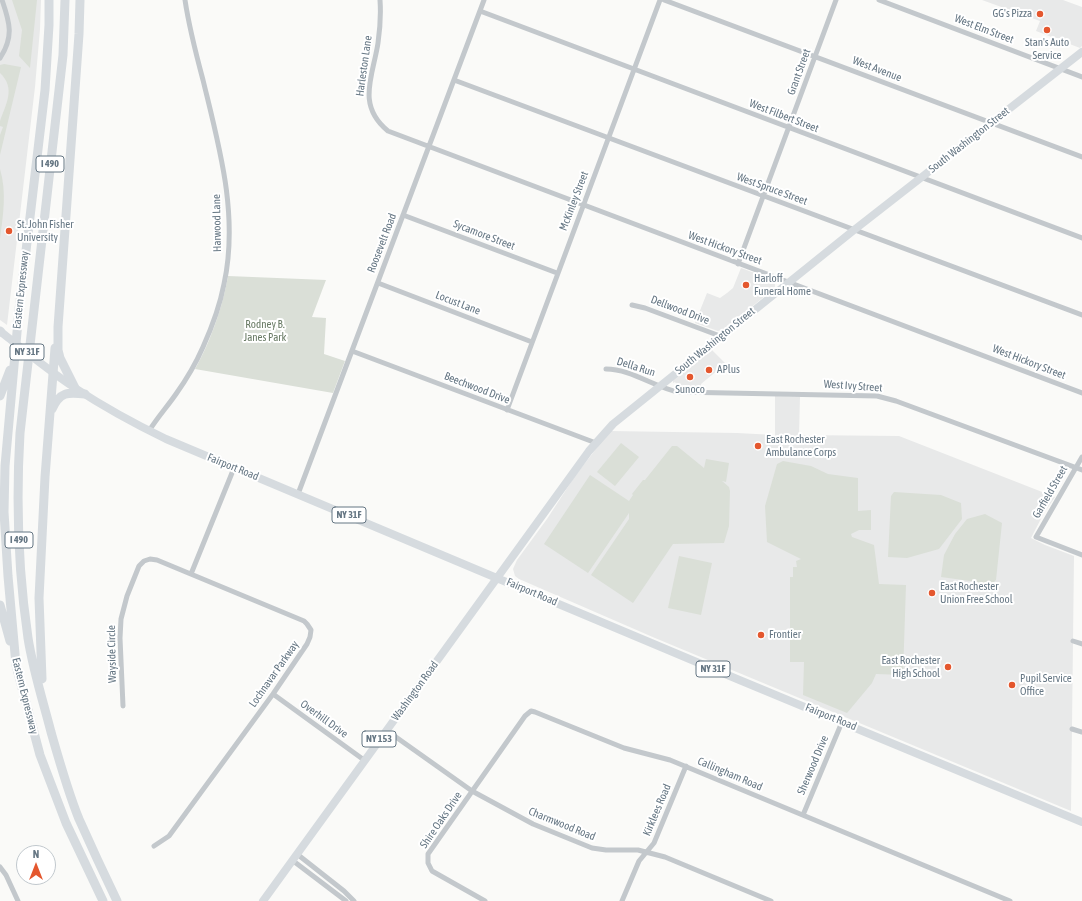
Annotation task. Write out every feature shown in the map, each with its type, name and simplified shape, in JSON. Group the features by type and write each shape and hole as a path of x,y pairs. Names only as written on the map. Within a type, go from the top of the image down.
{"highway":[{"name":"Eastern Expressway","path":"48,0 50,25 45,90 19,310 5,466 4,512 16,665 40,755 66,823 102,901"},
{"name":"Eastern Expressway","path":"65,0 63,55 20,433 18,463 18,524 21,574 28,639 56,750 78,817 117,901"},
{"path":"75,388 60,358 58,350 58,327 79,34 80,0"},
{"path":"43,700 39,598 49,418 58,327"},
{"path":"0,396 15,359"},
{"path":"49,418 56,401 62,395 68,393 85,394"},
{"path":"0,605 16,665"}],"main road":[{"name":"South Washington Street","path":"496,577 596,443 613,424 788,282 1082,52"},
{"name":"Fairport Road","path":"0,331 75,388 149,431 234,468 1082,822"},
{"name":"Washington Road","path":"262,901 496,577"}],"street":[{"path":"0,58 6,49 10,30 2,0"},
{"name":"Harwood Lane","path":"149,431 183,383 203,347 224,283 229,247 229,215 226,182 217,137 191,33 185,0"},
{"name":"Harleston Lane","path":"380,0 380,28 368,98 370,108 378,122 388,131 429,147"},
{"name":"Roosevelt Road","path":"298,494 484,0"},
{"name":"McKinley Street","path":"507,410 660,0"},
{"name":"West Avenue","path":"664,0 1082,157"},
{"name":"Grant Street","path":"738,264 836,0"},
{"name":"West Elm Street","path":"879,0 1082,77"},
{"name":"West Filbert Street","path":"480,11 1082,238"},
{"name":"West Spruce Street","path":"454,80 1082,315"},
{"name":"West Hickory Street","path":"429,147 1082,393"},
{"name":"Sycamore Street","path":"403,215 558,273"},
{"name":"Locust Lane","path":"378,283 532,342"},
{"name":"Dellwood Drive","path":"632,305 645,308 720,336"},
{"name":"Beechwood Drive","path":"352,351 596,443"},
{"name":"Della Run","path":"606,369 616,369 659,386"},
{"name":"West Ivy Street","path":"659,386 678,392 877,396 896,401 1082,470"},
{"name":"Garfield Street","path":"1082,457 1036,537 1082,555"},
{"path":"191,574 234,468"},
{"name":"Wayside Circle","path":"123,706 120,624 125,602 139,566 144,561 153,560 191,574"},
{"name":"Lochnavar Parkway","path":"154,846 169,836 273,694 307,644 311,633 310,627 304,621 191,574"},
{"path":"1073,641 1082,644"},
{"name":"Overhill Drive","path":"273,694 364,760"},
{"name":"Callingham Road","path":"472,791 525,716 531,712 535,712 624,748 659,756 686,766 1010,901"},
{"name":"Sherwood Drive","path":"803,815 842,722"},
{"path":"1072,728 1082,732"},
{"name":"Charmwood Road","path":"386,730 472,791 533,824 585,845 606,850 630,849 647,851 673,860 771,901"},
{"name":"Kirklees Road","path":"622,901 639,861 654,843 686,766"},
{"name":"Shire Oaks Drive","path":"472,791 431,849 428,854 428,863 436,874 485,901"},
{"path":"294,857 346,901"},
{"path":"294,857 344,890 354,901"},
{"path":"0,867 6,875 18,901"}],"shaded area":[{"name":"St. John Fisher University","path":"0,0 41,0 35,87 7,325 0,320"},
{"path":"982,0 1063,0 1082,7 1082,46 1080,48 1036,31 1040,21"},
{"path":"741,268 771,279 775,283 775,288 723,330 718,331 695,323 707,293 720,298 727,293 733,288"},
{"path":"710,348 725,363 725,370 718,370 701,384 701,389 685,389 684,387 678,387 675,382 673,383 673,379"},
{"name":"East Rochester Union Free School","path":"775,396 800,397 799,435 899,436 1055,497 1044,513 1031,538 1074,556 1071,811 655,638 515,576 513,569 517,560 547,519 575,476 610,431 775,435"}],"green space":[{"path":"12,0 37,0 30,68 19,56 22,30"},
{"path":"4,64 21,67 0,155 0,135 3,127 0,126 0,121 7,102 9,90 8,84 0,73 0,65"},
{"path":"0,169 4,195 0,239"},
{"name":"Rodney B. Janes Park","path":"228,276 326,280 312,317 326,318 324,354 345,361 333,393 195,369 206,348 215,324 223,300"},
{"path":"621,443 639,457 615,486 597,472"},
{"path":"672,446 677,446 704,468 706,459 729,463 726,482 722,481 729,487 730,491 729,526 724,543 673,544 633,603 591,575 629,519 629,513 588,573 544,544 590,475 629,501 633,495 632,494"},
{"path":"783,461 811,466 828,474 858,478 858,511 871,510 871,530 859,530 851,534 852,537 874,545 879,584 906,585 903,675 876,674 872,683 847,713 803,695 804,662 790,662 790,577 793,577 793,567 797,567 796,561 801,559 767,542 765,506 777,464"},
{"path":"894,492 941,495 961,503 962,519 939,549 907,558 888,557 891,496"},
{"path":"985,514 1002,523 996,580 992,584 941,577 944,555 955,534 967,519"},
{"path":"679,556 712,563 701,615 668,608"}],"place":[{"name":"GG's Pizza","path":"1040,14"},
{"name":"Stan's Auto Service","path":"1047,30"},
{"name":"St. John Fisher University","path":"9,231"},
{"name":"Harloff Funeral Home","path":"746,285"},
{"name":"APlus","path":"709,370"},
{"name":"Sunoco","path":"690,377"},
{"name":"East Rochester Ambulance Corps","path":"758,446"},
{"name":"East Rochester Union Free School","path":"932,593"},
{"name":"Frontier","path":"761,635"},
{"name":"East Rochester High School","path":"948,667"},
{"name":"Pupil Service Office","path":"1012,685"}]}
